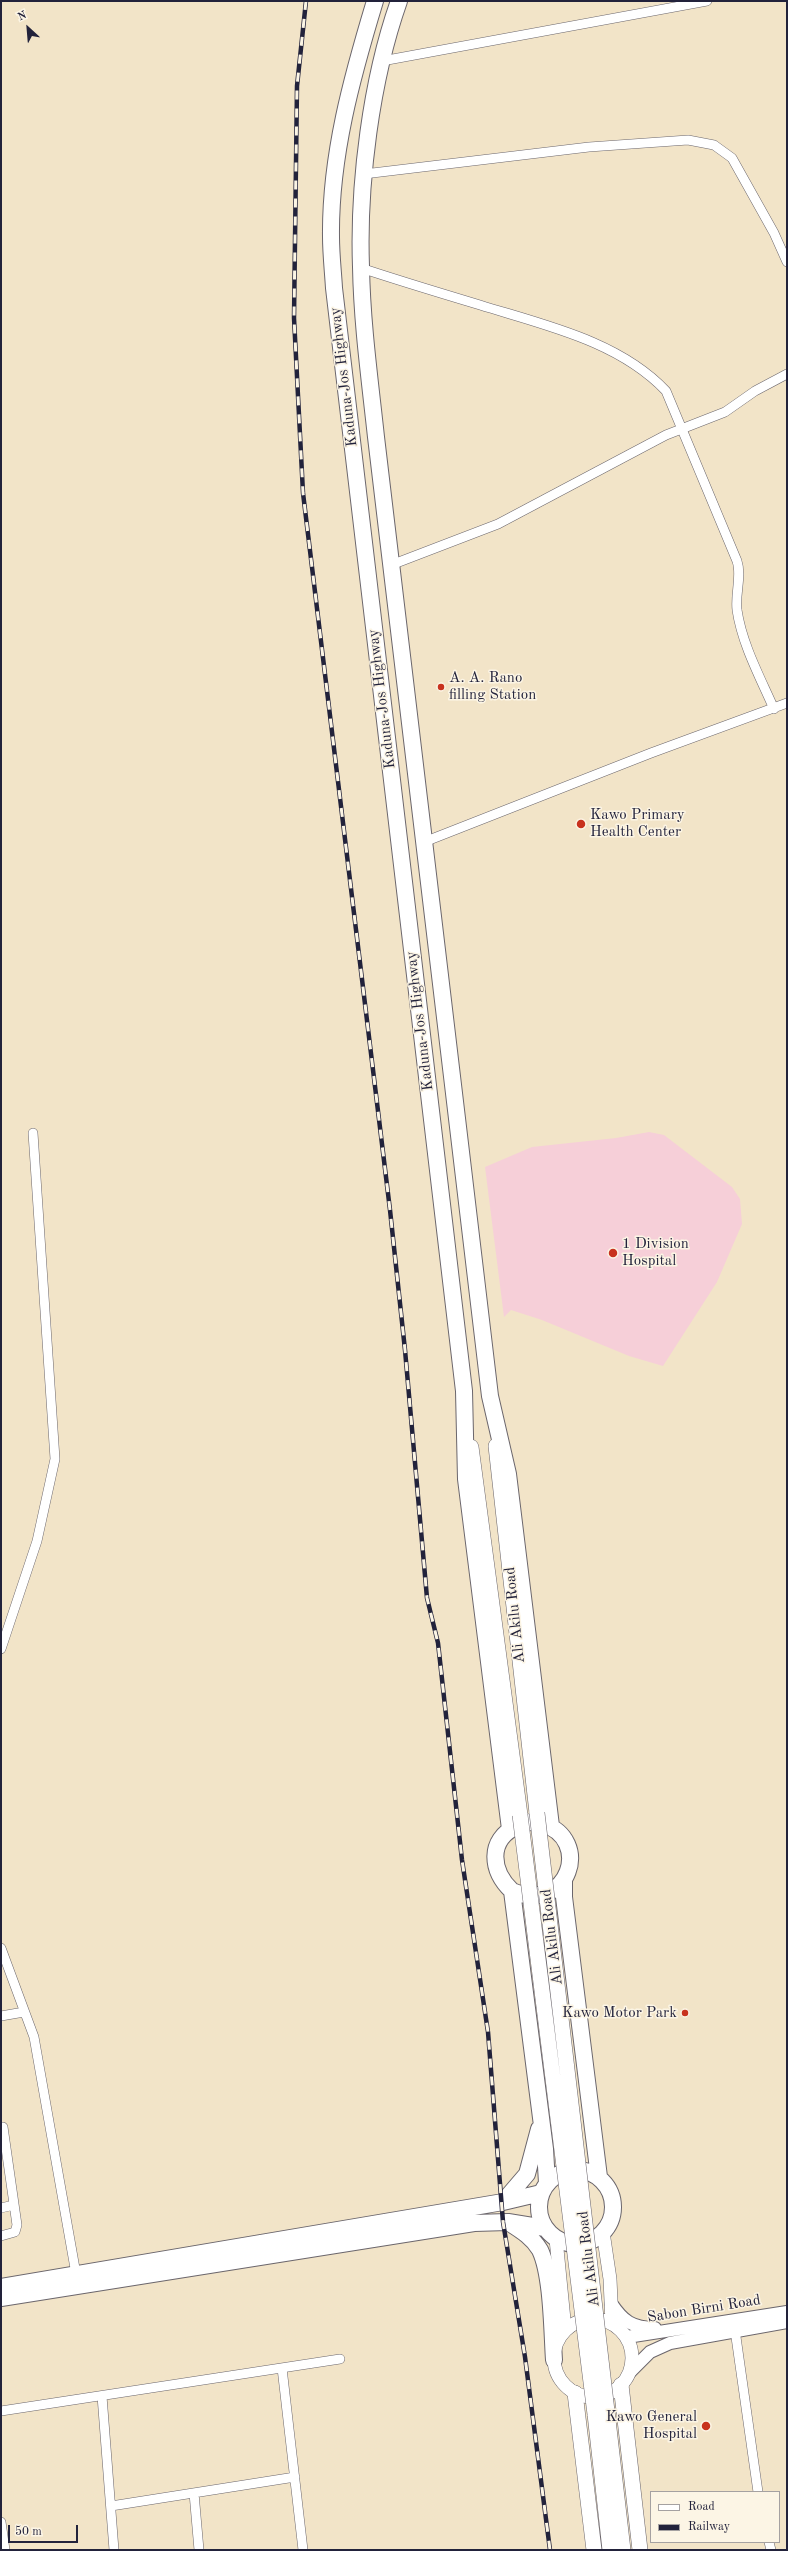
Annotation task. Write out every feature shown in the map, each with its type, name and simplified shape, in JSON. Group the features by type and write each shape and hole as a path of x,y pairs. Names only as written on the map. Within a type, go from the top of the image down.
{"highway":[{"name":"Kaduna-Jos Highway","path":"375,1 356,65 341,132 334,186 332,251 340,339 464,1396 466,1479 510,1829"},
{"name":"Kaduna-Jos Highway","path":"399,1 382,62 364,174 361,268 376,437 489,1391 508,1474 551,1826"},
{"path":"464,1396 489,1391"},
{"path":"512,1891 526,1896 540,1896 554,1890 564,1880 570,1866 570,1853 565,1840 551,1826 538,1822 522,1823 510,1829 500,1840 495,1853 499,1874 512,1891 542,2120 544,2188 538,2206 540,2217 551,2233"},
{"path":"564,1880 564,1897 599,2177"},
{"path":"503,2202 527,2174 542,2120"},
{"path":"1,2286 503,2202 544,2188 558,2174 572,2170 586,2171 599,2177 609,2189 613,2204 611,2219 603,2232 592,2240 579,2244 566,2243 551,2233 508,2222 474,2223 1,2298"},
{"path":"508,2222 531,2238 540,2251 547,2280 554,2360"}],"main road":[{"name":"Ali Akilu Road","path":"489,1391 537,1812 601,2412 610,2550"},
{"name":"Ali Akilu Road","path":"464,1396 601,2412 622,2550"},
{"path":"603,2232 612,2323"},
{"path":"551,2233 565,2330"},
{"path":"596,2319 612,2323 627,2337 633,2349 630,2372 622,2385 607,2394 596,2396 575,2393 560,2379 554,2360 556,2344 565,2330 585,2320 596,2319"},
{"path":"622,2385 640,2550"},
{"path":"575,2393 594,2550"}],"street":[{"path":"382,62 707,1"},
{"path":"364,174 589,147 688,140 714,145 732,158 774,233 787,262"},
{"path":"361,268 546,325 626,359 651,374 666,391 684,428 715,510 739,565 736,598 739,618 745,641 774,709"},
{"path":"391,565 498,524 666,435 725,412 755,391 787,374"},
{"path":"424,842 651,753 787,703"},
{"path":"1,1649 37,1541 55,1459 33,1133"},
{"path":"1,1948 34,2037 76,2274"},
{"path":"1,2016 24,2012"},
{"path":"1,2234 15,2232 17,2229 3,2127"},
{"path":"1,2183 11,2181"},
{"path":"1,2208 14,2205"},
{"path":"611,2303 622,2319 641,2328 676,2329"},
{"name":"Sabon Birni Road","path":"627,2337 787,2312"},
{"name":"Sabon Birni Road","path":"630,2372 650,2352 660,2346 735,2330 787,2322"},
{"path":"735,2330 758,2491"},
{"path":"1,2411 340,2359"},
{"path":"282,2368 304,2550"},
{"path":"102,2396 114,2550"},
{"path":"111,2506 295,2477"},
{"path":"194,2493 199,2550"},
{"path":"1,2522 5,2550"}],"shaded area":[{"name":"1 Division Hospital","path":"649,1132 664,1135 732,1187 740,1199 742,1224 717,1282 663,1366 629,1356 542,1320 511,1310 504,1317 485,1167 532,1147 616,1138"}],"railway":[{"path":"306,1 297,86 294,318 303,493 390,1210 405,1350 427,1598 438,1643 462,1860 488,2032 503,2222 525,2357 550,2550"}],"place":[{"name":"A. A. Rano filling Station","path":"441,687"},
{"name":"Kawo Primary Health Center","path":"581,824"},
{"name":"1 Division Hospital","path":"613,1253"},
{"name":"Kawo Motor Park","path":"685,2013"},
{"name":"Kawo General Hospital","path":"706,2426"}]}
